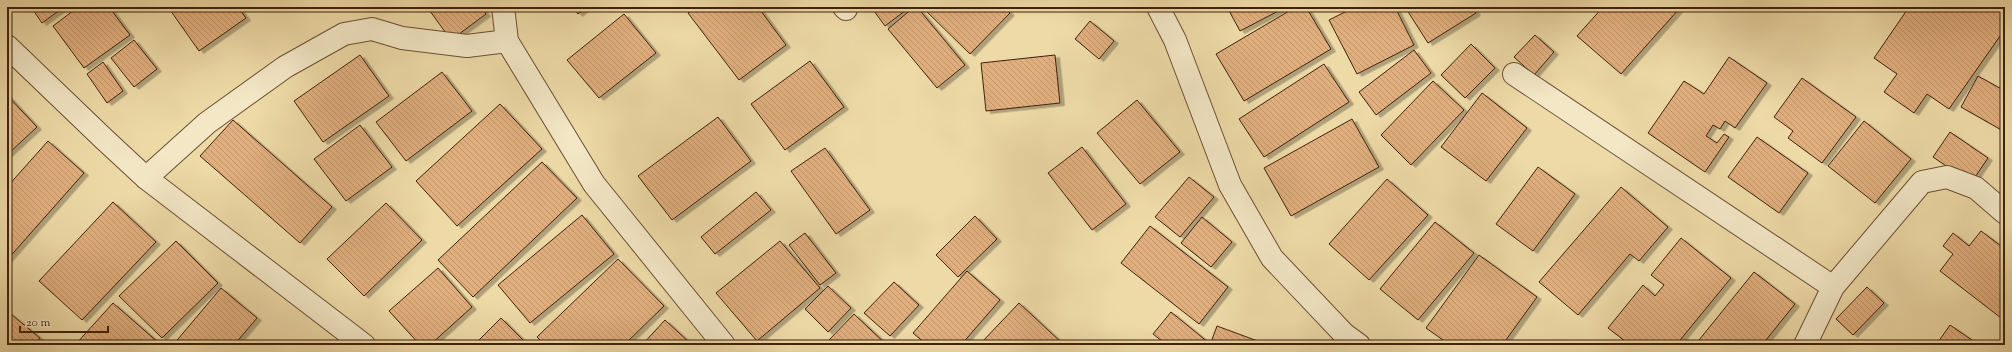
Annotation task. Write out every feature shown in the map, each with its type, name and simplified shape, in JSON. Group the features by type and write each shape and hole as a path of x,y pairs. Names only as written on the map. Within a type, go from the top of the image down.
{"street":[{"path":"503,7 507,41 594,184 724,345"},
{"path":"1158,7 1175,40 1230,185 1272,258 1344,334 1359,345"},
{"path":"146,178 206,123 285,67 344,34 372,29 402,38 467,46 507,41"},
{"path":"7,46 146,178 364,345"},
{"path":"1514,74 1833,286"},
{"path":"1805,345 1833,286 1922,182 1947,177 1976,188 2005,213"}],"building":[{"path":"31,7 64,7 42,23"},
{"path":"78,7 109,7 130,35 84,68 53,26"},
{"path":"168,7 238,7 246,18 199,51"},
{"path":"427,7 481,7 486,14 451,40"},
{"path":"573,7 587,7 578,14"},
{"path":"696,7 758,7 786,45 739,80 688,13"},
{"path":"871,7 910,7 885,26"},
{"path":"914,7 917,7 965,65 937,88 888,29"},
{"path":"922,7 1004,7 1010,13 970,54"},
{"path":"1227,7 1286,7 1240,31"},
{"path":"1296,7 1306,7 1331,49 1244,101 1216,54"},
{"path":"1355,7 1395,7 1414,45 1357,74 1329,20"},
{"path":"1405,7 1472,7 1476,13 1428,43"},
{"path":"1603,7 1676,7 1679,9 1621,74 1577,36"},
{"path":"1909,7 2005,7 2005,29 1949,109 1927,94 1914,113 1884,92 1897,74 1874,58"},
{"path":"624,14 656,53 599,98 567,60"},
{"path":"1090,21 1114,41 1099,59 1075,39"},
{"path":"1535,35 1554,52 1534,75 1514,57"},
{"path":"134,40 157,69 134,87 111,58"},
{"path":"1471,44 1495,68 1465,98 1441,75"},
{"path":"1414,50 1431,73 1376,115 1359,92"},
{"path":"360,55 389,96 323,142 294,101"},
{"path":"1055,55 1060,103 986,111 981,63"},
{"path":"1729,57 1767,83 1735,128 1725,121 1720,129 1713,125 1706,136 1717,143 1724,134 1729,137 1705,172 1648,133 1684,81 1704,94"},
{"path":"810,61 844,107 785,150 751,104"},
{"path":"103,62 123,91 107,103 87,74"},
{"path":"1324,64 1349,102 1264,157 1239,119"},
{"path":"442,72 472,111 406,161 376,122"},
{"path":"1978,76 2005,91 2005,132 1961,107"},
{"path":"1802,78 1856,117 1822,163 1788,138 1793,131 1774,117"},
{"path":"1433,81 1464,110 1411,165 1381,135"},
{"path":"1482,93 1527,128 1486,181 1441,147"},
{"path":"7,95 37,127 8,154 7,153"},
{"path":"1137,100 1180,152 1140,184 1097,133"},
{"path":"500,104 542,149 457,226 416,181"},
{"path":"718,117 751,161 672,220 638,176"},
{"path":"1352,119 1379,167 1291,216 1264,168"},
{"path":"233,120 332,207 300,243 200,156"},
{"path":"1864,121 1911,159 1875,203 1828,166"},
{"path":"360,125 392,167 346,201 314,159"},
{"path":"1950,132 1988,158 1971,183 1933,157"},
{"path":"1757,137 1808,173 1779,213 1728,177"},
{"path":"48,141 84,173 7,260 7,187"},
{"path":"1082,147 1126,204 1092,230 1048,173"},
{"path":"825,148 870,210 836,234 791,171"},
{"path":"542,162 577,198 473,297 438,260"},
{"path":"1538,167 1575,194 1533,251 1496,224"},
{"path":"1189,177 1214,197 1180,237 1155,217"},
{"path":"1387,179 1428,215 1369,280 1329,244"},
{"path":"1621,187 1668,227 1639,261 1630,254 1578,315 1539,282"},
{"path":"756,192 771,210 715,254 701,237"},
{"path":"113,202 156,242 82,320 39,281"},
{"path":"386,203 422,240 364,296 327,259"},
{"path":"582,215 614,254 530,323 498,285"},
{"path":"975,216 997,239 958,277 936,255"},
{"path":"1202,217 1232,242 1211,267 1181,243"},
{"path":"1435,222 1474,253 1418,320 1380,289"},
{"path":"1150,226 1228,287 1199,324 1121,263"},
{"path":"1981,231 2005,249 2005,321 1940,271 1953,254 1943,246 1953,233 1969,246"},
{"path":"805,233 836,273 820,285 789,245"},
{"path":"1681,238 1731,278 1676,345 1630,345 1608,328 1643,285 1655,296 1664,285 1651,275"},
{"path":"176,241 218,283 162,338 119,296"},
{"path":"780,241 820,288 757,341 716,293"},
{"path":"1479,255 1537,297 1503,344 1505,345 1450,345 1426,328"},
{"path":"618,259 664,306 624,345 545,345 537,337"},
{"path":"438,268 472,307 430,345 420,345 389,311"},
{"path":"967,271 1000,300 961,345 927,345 913,333"},
{"path":"1754,272 1795,304 1762,345 1695,345"},
{"path":"894,282 919,305 890,336 864,313"},
{"path":"828,286 851,308 828,332 805,309"},
{"path":"1867,287 1884,303 1853,335 1836,319"},
{"path":"221,288 257,318 234,345 173,345"},
{"path":"113,303 160,344 75,345"},
{"path":"1019,303 1064,345 983,345 981,343"},
{"path":"7,311 40,338 34,345 7,345"},
{"path":"1171,312 1209,343 1208,345 1167,345 1153,334"},
{"path":"854,314 887,345 834,345 829,340"},
{"path":"501,318 528,345 474,345"},
{"path":"665,320 692,345 642,345"},
{"path":"1950,325 1979,345 1936,345"},
{"path":"1217,326 1263,343 1263,345 1210,345"}]}
